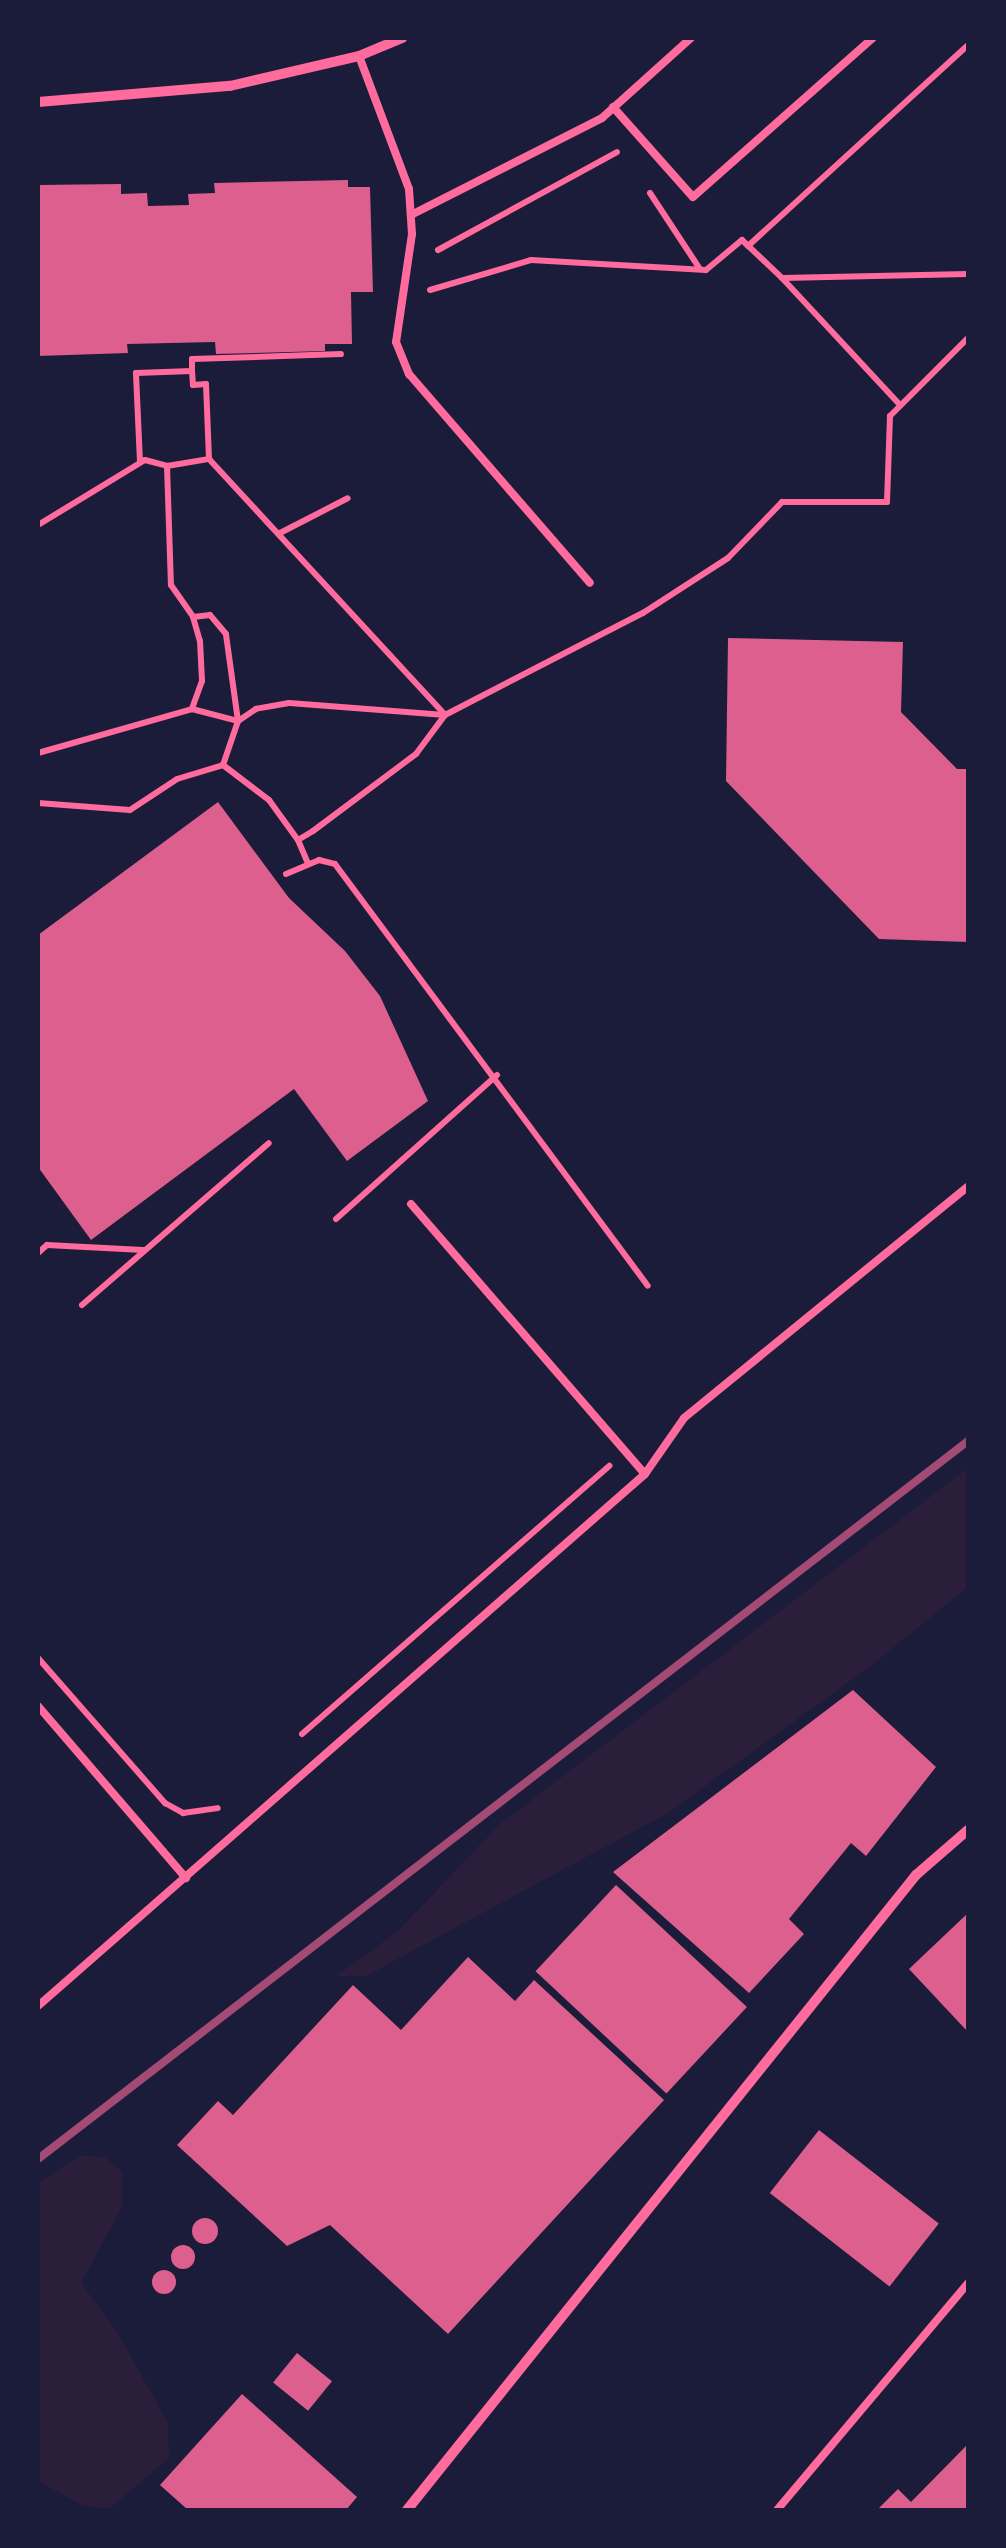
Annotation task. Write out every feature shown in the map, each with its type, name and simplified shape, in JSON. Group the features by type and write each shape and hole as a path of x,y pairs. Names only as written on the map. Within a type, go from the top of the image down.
{"street":[{"path":"38,102 230,86 359,56 402,38"},
{"path":"407,2510 916,1875 968,1830"}],"lane":[{"path":"411,215 613,107 691,38"},
{"path":"613,107 693,198 873,38"},
{"path":"359,56 393,138 411,215 396,342 409,374 590,583"},
{"path":"38,2006 645,1474 684,1418 968,1186"},
{"path":"411,1204 645,1474"},
{"path":"38,1706 186,1878"},
{"path":"777,2510 968,2282"}],"path":[{"path":"748,246 968,44"},
{"path":"435,257 439,246 611,150 627,161"},
{"path":"642,181 700,269"},
{"path":"428,290 531,260 700,269 742,240 901,405"},
{"path":"782,278 968,274"},
{"path":"426,303 429,279"},
{"path":"298,840 416,754 445,714 643,613 728,558 782,502 887,502 890,416 968,338"},
{"path":"340,354 192,359 193,385 206,384 209,459 445,714"},
{"path":"140,462 136,373 192,371"},
{"path":"38,525 140,462 167,466 209,459"},
{"path":"167,466 172,585 193,617 202,681 192,710"},
{"path":"280,533 348,498"},
{"path":"193,617 210,615 226,634 238,722 223,765"},
{"path":"238,722 256,709 290,703 445,714"},
{"path":"38,752 192,710 238,722"},
{"path":"223,765 269,800 298,840 308,864"},
{"path":"38,803 130,810 177,780 223,765"},
{"path":"286,874 308,864 336,864 498,1075 648,1286"},
{"path":"336,1219 498,1075"},
{"path":"82,1306 269,1143"},
{"path":"38,1253 47,1246 146,1250"},
{"path":"296,1740 610,1465"},
{"path":"38,1658 165,1803 205,1815 222,1805"}],"shaded area":[{"path":"968,1468 968,1587 868,1668 668,1813 366,1976 336,1976 397,1932 500,1824"},
{"path":"81,2155 106,2158 122,2171 122,2207 81,2283 118,2333 168,2423 169,2458 108,2510 83,2506 38,2481 38,2183"}],"building":[{"path":"348,180 348,187 370,187 373,292 351,292 352,344 325,344 325,351 216,354 215,342 127,344 128,353 38,356 38,185 121,184 121,194 147,193 148,206 189,205 188,194 215,193 214,183"},
{"path":"728,638 903,642 901,712 957,769 968,769 968,942 879,939 726,781"},
{"path":"218,802 289,898 345,951 380,996 428,1101 347,1161 294,1089 91,1240 38,1167 38,935"},
{"path":"853,1690 936,1767 866,1856 851,1843 789,1919 804,1934 749,1993 613,1872"},
{"path":"616,1885 747,2007 666,2093 536,1971"},
{"path":"968,1913 968,2032 909,1969"},
{"path":"468,1957 515,2001 534,1980 664,2100 448,2334 330,2225 287,2246 177,2145 218,2101 233,2115 353,1985 401,2030"},
{"path":"819,2130 939,2224 890,2287 770,2193"},
{"path":"205,2218 214,2222 218,2231 214,2240 205,2244 196,2240 192,2231 196,2222"},
{"path":"183,2245 192,2248 192,2266 183,2269 174,2266 171,2257 174,2248"},
{"path":"164,2270 173,2273 173,2291 164,2294 155,2291 152,2282 155,2273"},
{"path":"297,2353 332,2381 308,2411 273,2383"},
{"path":"242,2394 357,2497 346,2510 188,2510 160,2485"},
{"path":"968,2444 968,2510 877,2510 898,2489 911,2502"}],"railway":[{"path":"38,2159 968,1441"}]}
